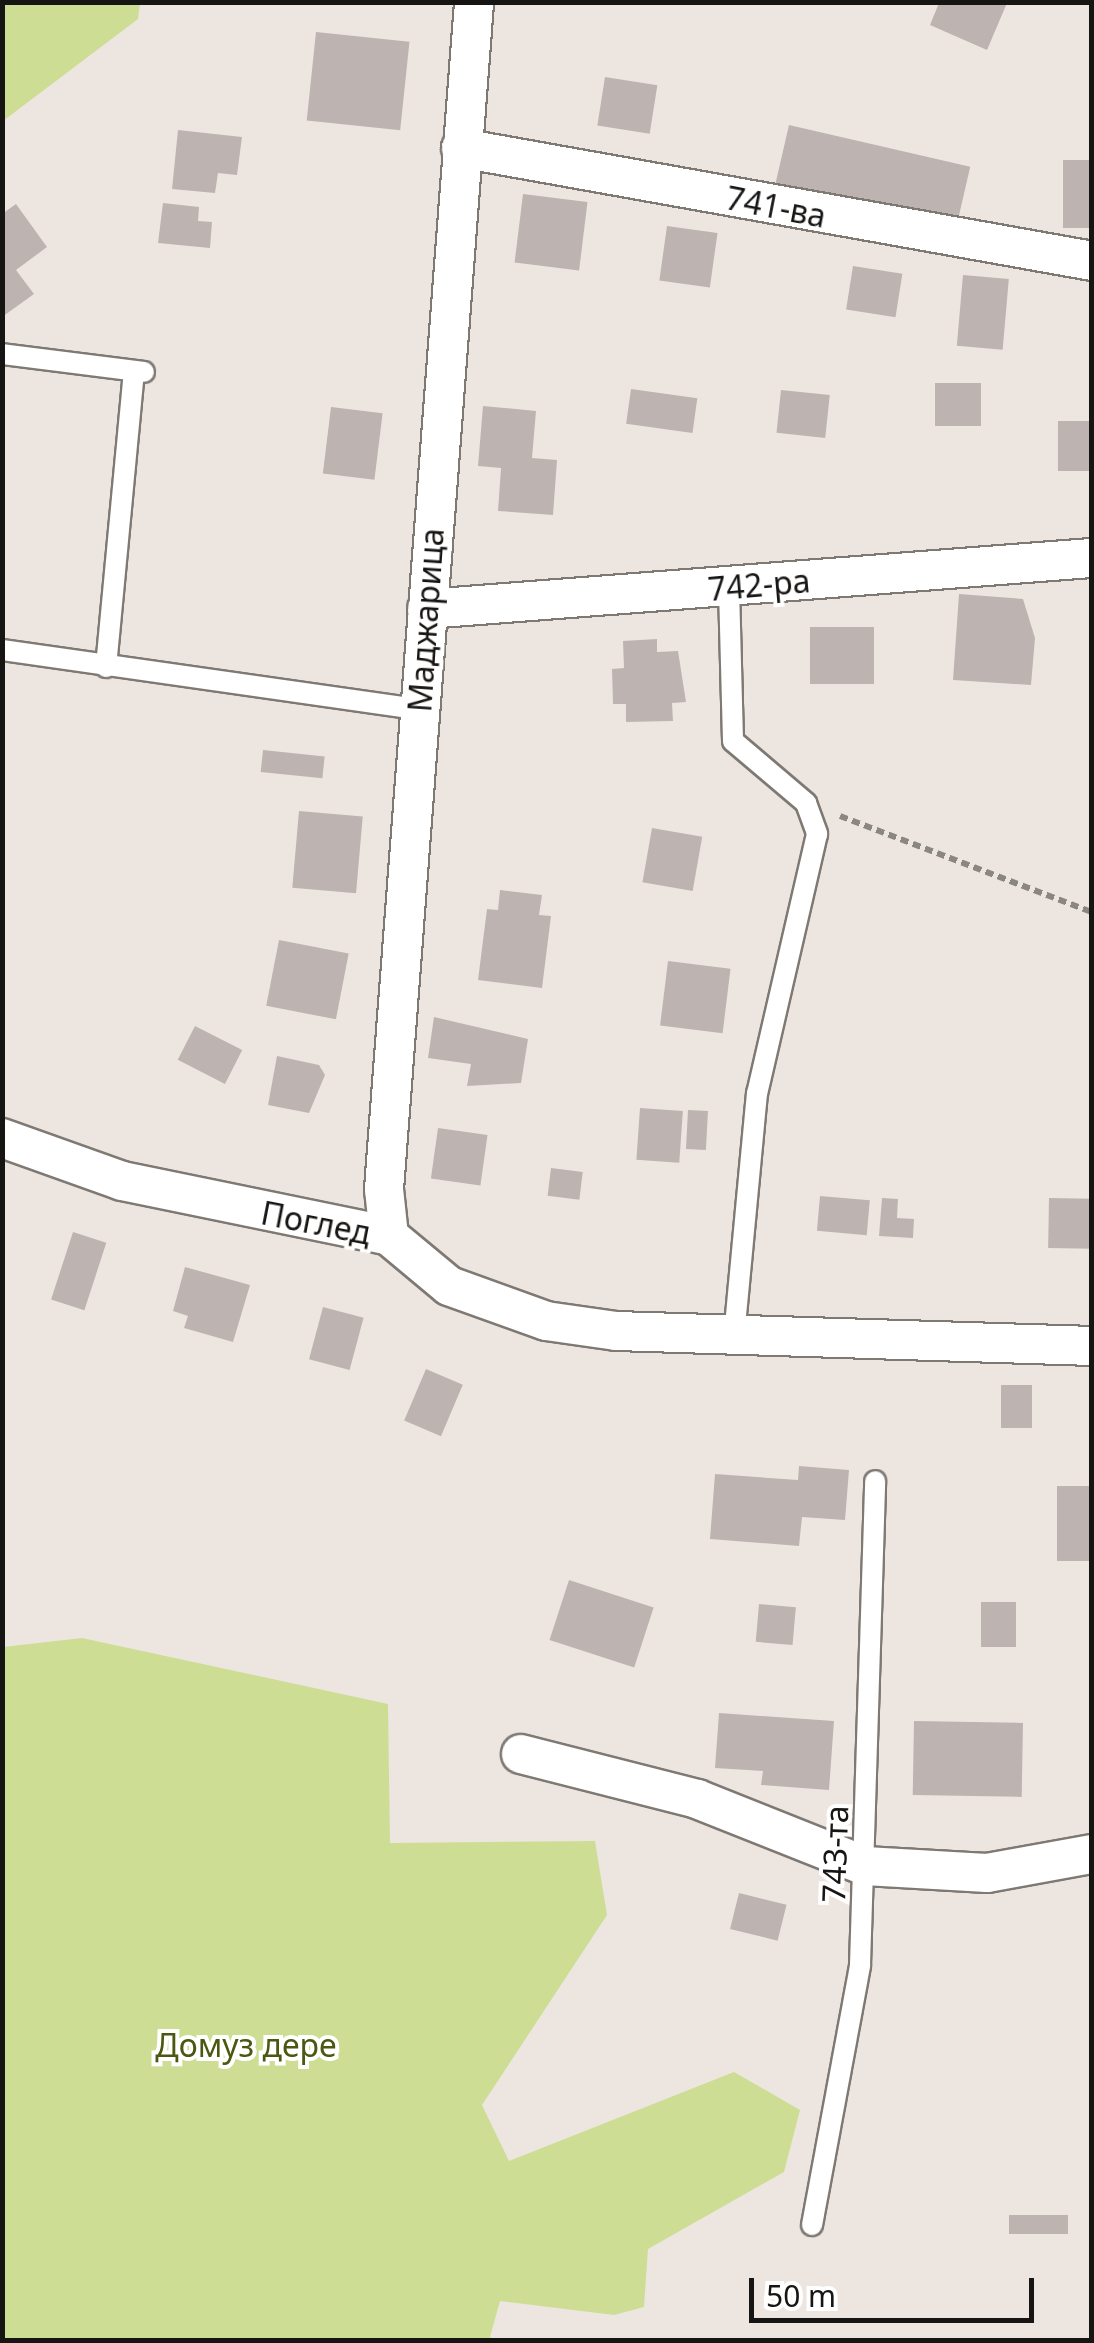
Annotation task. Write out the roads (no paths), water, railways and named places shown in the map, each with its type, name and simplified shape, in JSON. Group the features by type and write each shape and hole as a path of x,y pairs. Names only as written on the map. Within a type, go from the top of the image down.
{"street":[{"name":"Маджарица","path":"389,1236 384,1189 474,2"},
{"name":"741-ва","path":"461,148 1092,260"},
{"name":"742-ра","path":"427,609 1092,558"},
{"name":"Поглед","path":"2,1138 122,1181 389,1236 488,1305 616,1331 1092,1346"},
{"path":"521,1754 697,1799 865,1866 987,1872 1092,1854"}],"lane":[{"path":"2,354 140,372 106,666"},
{"path":"729,588 733,741 806,803 816,850 756,1093 734,1335"},
{"path":"2,650 420,709"},
{"name":"743-та","path":"812,2225 853,2014 865,1866 875,1481"}],"park label":[{"name":"Домуз дере","path":"246,2045"}]}
